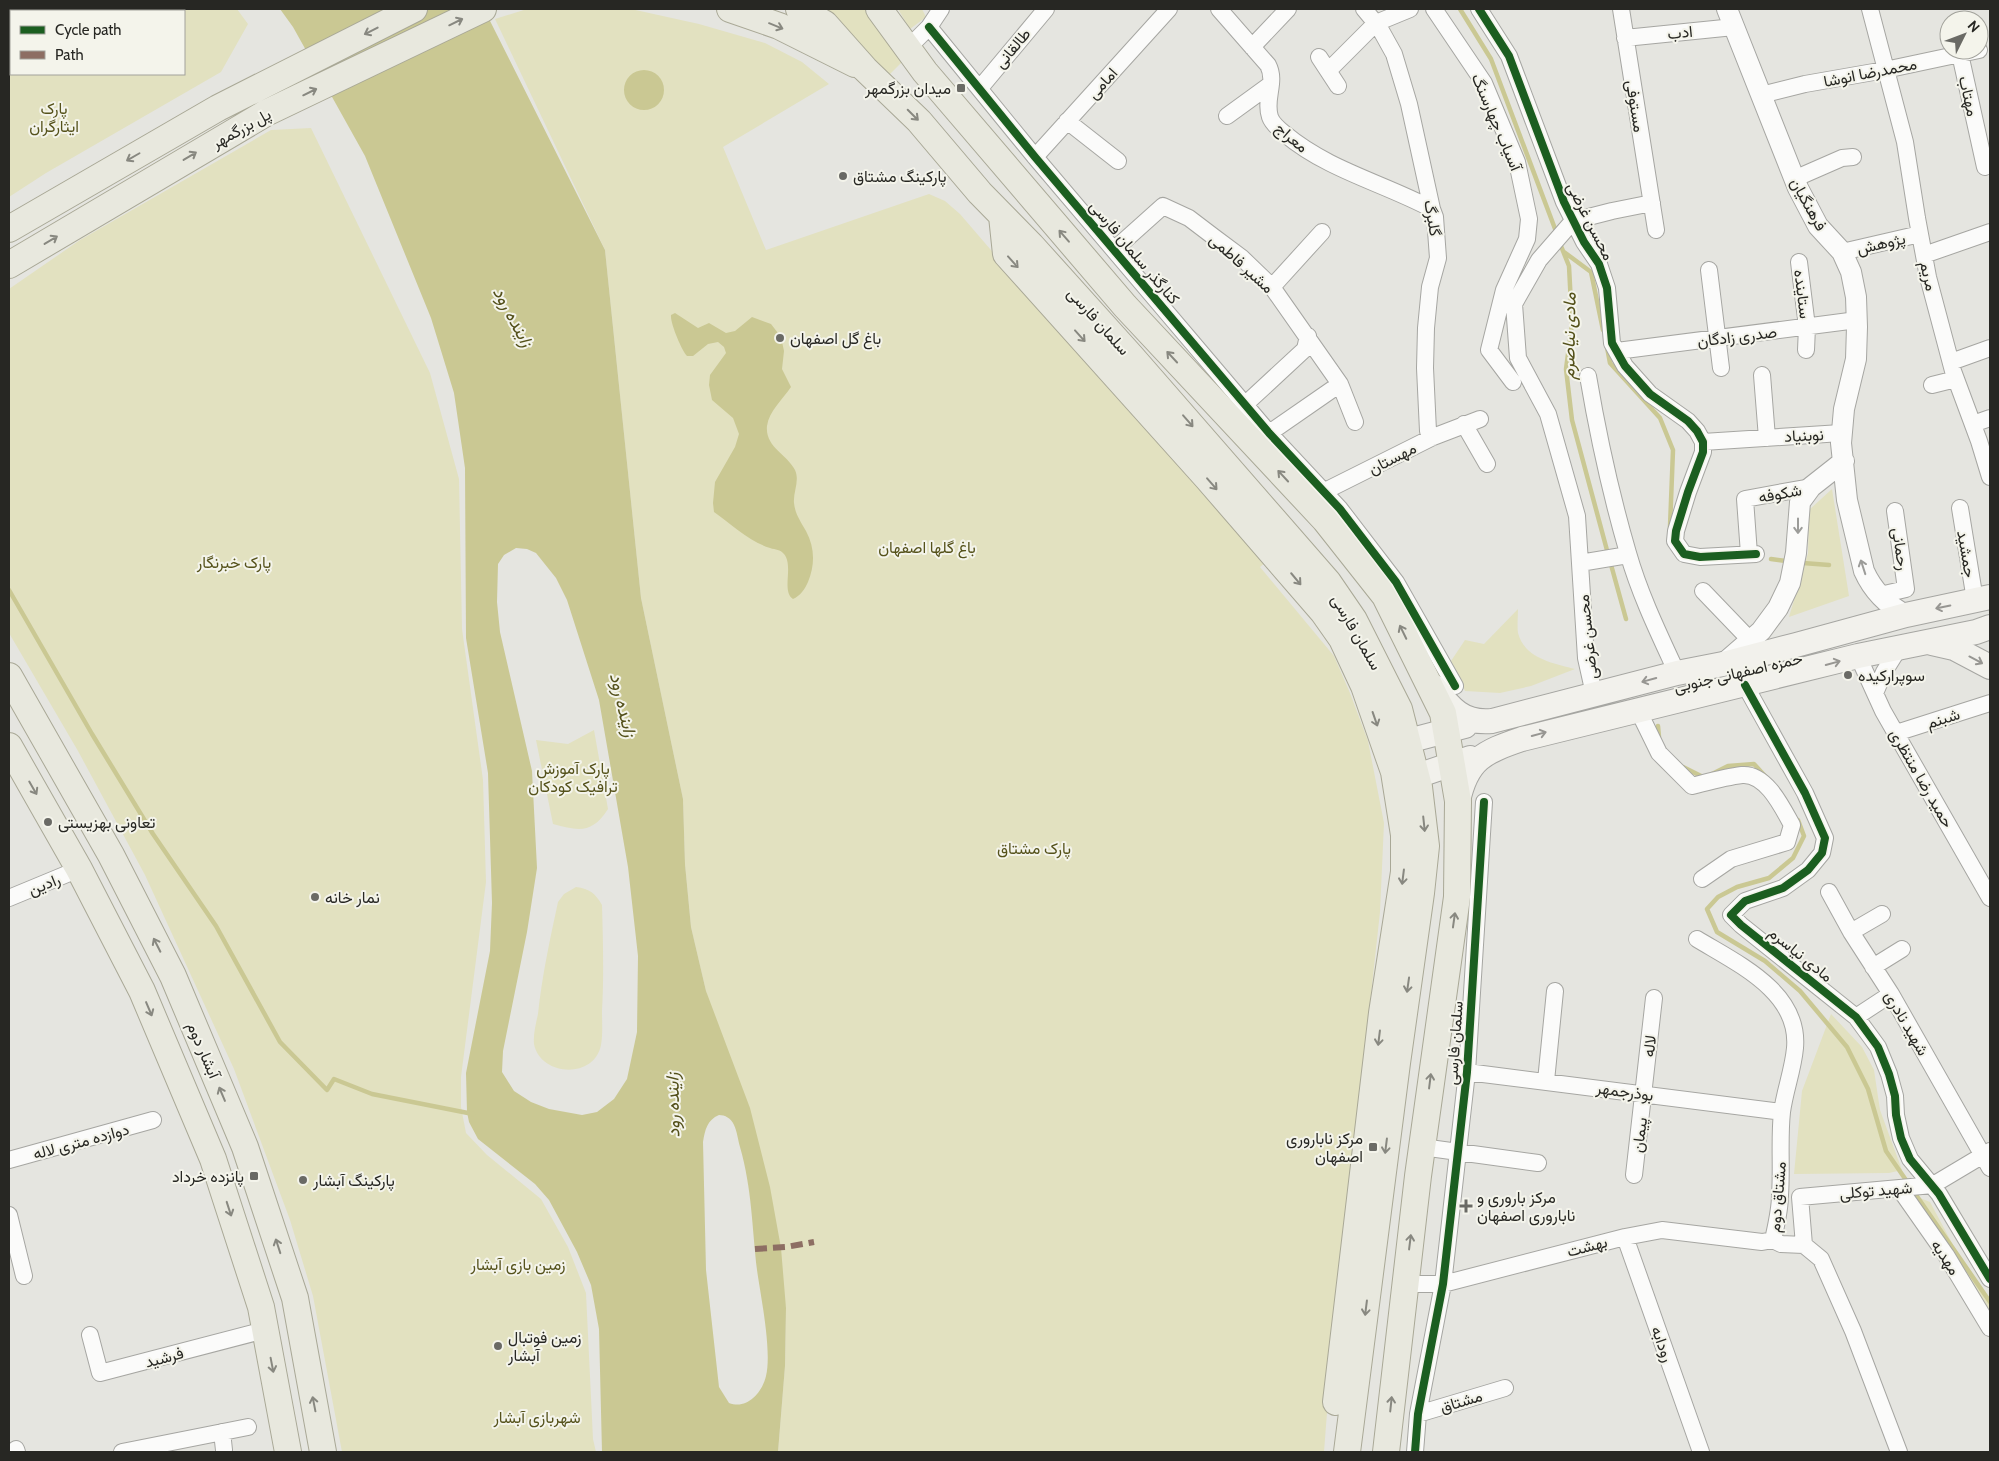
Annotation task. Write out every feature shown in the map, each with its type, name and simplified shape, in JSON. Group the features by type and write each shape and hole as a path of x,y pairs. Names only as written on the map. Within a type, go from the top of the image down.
{"main road":[{"name":"پل بزرگمهر","path":"9,229 218,108 414,9"},
{"name":"پل بزرگمهر","path":"9,265 266,113 483,9"},
{"path":"730,9 778,26 865,69"},
{"path":"799,9 820,16 865,69 919,121 1002,216 1006,254 1272,535 1342,639 1364,686 1394,772 1404,835 1404,872 1382,1013 1336,1400 1348,1450"},
{"name":"سلمان فارسی","path":"880,9 925,72 1125,306 1238,411 1315,496 1325,520 1385,596 1443,713 1452,764 1471,802 1404,1284 1386,1452"},
{"name":"سلمان فارسی","path":"1272,535 1328,582 1354,620 1399,709 1417,776 1426,846 1348,1450"},
{"name":"حمزه اصفهانی جنوبی","path":"1408,741 1677,673 1723,664 1906,615 1983,599"},
{"name":"حمزه اصفهانی جنوبی","path":"1417,776 1522,739 1858,656 1976,632 1990,627"},
{"path":"1928,642 1954,648 1990,667"},
{"name":"آبشار دوم","path":"9,676 111,855 173,976 245,1147 295,1298 323,1452"},
{"path":"1425,676 1443,699 1456,711 1468,720 1479,722 1472,732 1471,741 1480,750 1493,750"},
{"path":"9,746 79,869 142,991 213,1159 261,1307 288,1452"},
{"name":"حمزه اصفهانی جنوبی","path":"1471,802 1462,784 1468,769 1477,760 1493,750"}],"street":[{"path":"908,48 929,27 940,9"},
{"name":"طالقانی","path":"980,88 1046,9"},
{"name":"امامی","path":"1035,157 1169,9"},
{"name":"معراج","path":"1219,9 1268,65 1272,72 1268,103 1270,118 1298,145 1325,162 1432,209"},
{"path":"1252,46 1288,9"},
{"name":"گلبرگ","path":"1364,9 1376,23 1394,54 1407,96 1435,217 1438,258 1430,287 1425,368 1428,431 1433,437"},
{"path":"1338,86 1324,64 1376,23 1410,9"},
{"name":"آسیاب چهارسنگ","path":"1434,9 1484,82 1517,162 1529,219 1527,239 1504,290 1490,350 1513,382"},
{"name":"محسن غرضی","path":"1479,9 1509,56 1541,146 1573,222 1599,264 1604,277 1612,343 1625,366 1650,394 1688,421 1697,431 1703,442"},
{"name":"مستوفی","path":"1621,9 1656,230"},
{"name":"مریم","path":"1870,9 1905,142 1924,255 1951,362 1990,477"},
{"name":"ادب","path":"1626,38 1731,18"},
{"name":"فرهنگیان","path":"1731,18 1794,179 1818,226 1842,252 1851,272 1857,320 1856,359 1844,409 1841,443 1847,500 1864,571 1869,582 1894,609 1906,615"},
{"name":"کنارگذر سلمان فارسی","path":"929,27 1035,157 1115,249 1238,411"},
{"name":"محمدرضا انوشا","path":"1762,95 1805,84 1939,58"},
{"name":"مهتاب","path":"1961,60 1985,167"},
{"path":"1227,116 1271,84"},
{"path":"1067,121 1118,161"},
{"path":"1794,179 1842,158 1853,157"},
{"path":"1573,222 1612,211 1652,203"},
{"name":"مشیر فاطمی","path":"1115,249 1163,206 1189,218 1242,258 1272,287 1340,384 1355,422"},
{"name":"محسن غرضی","path":"1573,222 1539,260 1514,304 1518,358 1548,414 1577,516 1586,658 1594,694"},
{"path":"1272,287 1322,232"},
{"path":"1924,255 1990,232"},
{"name":"پژوهش","path":"1842,252 1920,234"},
{"name":"ستاینده","path":"1799,262 1807,327 1806,350"},
{"path":"1709,270 1721,368"},
{"name":"صدری زادگان","path":"1617,351 1857,320"},
{"path":"1238,411 1305,349 1308,336"},
{"path":"1951,362 1990,348"},
{"path":"1588,376 1599,437 1615,557 1649,610 1677,673"},
{"name":"نوبنیاد","path":"1762,376 1767,438"},
{"path":"1932,385 1956,379"},
{"path":"1262,438 1340,384"},
{"path":"1973,424 1990,418"},
{"name":"مهستان","path":"1315,496 1433,437 1480,419"},
{"path":"1464,424 1487,464"},
{"name":"نوبنیاد","path":"1703,442 1842,433"},
{"name":"شکوفه","path":"1703,442 1703,452 1688,492 1675,541 1684,554 1700,557 1753,554 1745,499 1811,487"},
{"path":"1723,664 1761,631 1778,608 1790,583 1796,553 1800,502 1811,487 1844,461"},
{"path":"1315,496 1340,509 1396,582 1455,686"},
{"name":"جمشید","path":"1960,508 1983,599"},
{"name":"رحمانی","path":"1880,595 1906,589 1895,511"},
{"path":"1580,563 1615,557"},
{"path":"1703,591 1751,641"},
{"path":"1875,693 1884,672 1899,648"},
{"name":"حمید رضا منتظری","path":"1858,656 1896,733 1990,898"},
{"name":"مادی نیاسرم","path":"1745,685 1804,793 1825,838 1822,853 1808,870 1783,888 1745,901 1731,915 1856,1017 1878,1047 1889,1074 1895,1096 1896,1115 1901,1138 1910,1159 1932,1185 1990,1279"},
{"name":"شبنم","path":"1896,733 1990,703"},
{"path":"1638,710 1659,752 1692,786 1744,775 1764,782 1779,801 1792,825 1787,842 1731,859 1702,879"},
{"name":"سلمان فارسی","path":"1415,1452 1418,1414 1443,1284 1467,1072 1471,802"},
{"name":"رادین","path":"9,898 79,869"},
{"name":"شهید نادری","path":"1829,892 1851,932 1891,994 1988,1158"},
{"path":"1851,932 1882,914"},
{"name":"مشتاق دوم","path":"1698,939 1753,974 1773,991 1787,1008 1794,1026 1795,1048 1782,1112 1780,1198 1772,1240 1781,1244 1804,1245 1821,1259 1853,1331 1899,1452"},
{"path":"1872,967 1902,949"},
{"path":"1546,1081 1555,991"},
{"path":"1856,1017 1891,994"},
{"name":"لاله","path":"1644,1094 1654,998"},
{"name":"بوذرجمهر","path":"1467,1072 1782,1112"},
{"name":"پیمان","path":"1634,1175 1644,1094"},
{"name":"دوازده متری لاله","path":"9,1160 153,1120"},
{"path":"1422,1147 1538,1163"},
{"name":"شهید توکلی","path":"1804,1245 1800,1197 1932,1185 1988,1158"},
{"name":"مهدیه","path":"1899,1188 1946,1255 1990,1328"},
{"path":"9,1215 24,1276"},
{"name":"بهشت","path":"1404,1284 1443,1284 1625,1237 1662,1230 1762,1242 1772,1240"},
{"name":"رودابه","path":"1625,1237 1702,1452"},
{"name":"فرشید","path":"90,1335 100,1373 266,1330"},
{"name":"مشتاق","path":"1418,1414 1505,1388"},
{"path":"122,1452 248,1427"},
{"path":"222,1432 224,1450"}],"green space":[{"name":"پارک ایثارگران","path":"9,9 237,9 248,24 221,72 46,173 9,197"},
{"name":"پارک مشتاق","path":"527,9 631,9 699,24 765,43 802,62 829,84 723,147 766,250 929,194 945,201 960,214 1266,562 1260,567 1334,656 1368,741 1384,823 1380,912 1331,1360 1324,1452 778,1452 785,1366 786,1308 691,927 685,864 683,799 641,598 605,250 495,19"},
{"path":"826,9 868,9 904,60 889,75"},
{"path":"898,9 922,9 926,17 910,29"},
{"name":"پارک خبرنگار","path":"311,128 430,373 459,479 462,629 483,780 486,882 461,1077 461,1107 466,1133 487,1155 541,1199 568,1247 586,1293 593,1439 596,1452 342,1452 313,1296 290,1220 234,1069 145,875 78,751 9,633 9,289 80,240 271,130"},
{"path":"1832,489 1849,596 1789,617 1808,553 1809,510"},
{"path":"1518,609 1518,633 1527,649 1550,662 1575,669 1531,686 1500,693 1465,691 1451,661 1465,640 1484,644"},
{"name":"پارک آموزش ترافیک کودکان","path":"594,730 608,809 590,827 578,829 553,824 536,740 568,744"},
{"path":"576,887 592,892 602,905 602,1037 596,1056 588,1064 578,1069 567,1070 556,1068 546,1063 538,1055 534,1044 534,1037 544,972 558,902 564,894"},
{"path":"1831,1014 1862,1047 1874,1070 1880,1110 1902,1170 1889,1173 1794,1174 1802,1091"},
{"path":"1915,1196 1930,1202 1952,1243 1990,1304 1990,1312"}],"water":[{"name":"زاینده رود","path":"280,9 484,9 605,250 641,598 683,799 685,864 691,927 706,991 750,1108 770,1187 781,1248 786,1308 785,1366 778,1452 602,1452 599,1329 591,1285 577,1252 549,1200 535,1184 478,1139 469,1122 466,1073 490,951 492,903 488,773 466,638 465,468 454,393 431,318 365,156 293,27","holes":["516,548 527,549 536,553 556,578 567,600 599,700 628,867 638,956 637,1032 627,1079 614,1099 597,1112 582,1115 549,1109 531,1102 514,1091 502,1072 503,1051 527,932 537,868 532,771 500,632 497,602 498,564 504,555","719,1115 728,1117 733,1123 744,1163 768,1353 766,1376 761,1388 748,1402 736,1405 729,1403 719,1387 706,1270 703,1142 709,1123"]},
{"path":"644,70 655,73 661,79 664,90 661,101 655,107 644,110 633,107 627,101 624,90 627,79 633,73"},
{"path":"675,313 698,328 709,323 726,333 735,331 752,317 771,324 781,337 784,351 782,369 791,387 770,415 767,433 773,445 795,470 797,478 794,499 795,507 798,518 809,537 813,556 812,569 807,585 793,599 788,590 788,565 784,554 779,550 755,542 714,512 715,482 735,447 739,434 733,418 712,400 709,385 710,375 726,353 724,347 718,342 708,344 693,356 687,356 679,343 672,324 671,315"}],"waterway":[{"name":"مادی نیاصرم","path":"1460,9 1491,59 1557,234"},
{"name":"مادی نیاصرم","path":"1559,241 1569,266 1572,324 1566,369 1572,420 1608,554"},
{"path":"1564,252 1591,272 1603,330"},
{"path":"1607,347 1610,363 1660,418 1673,450 1670,527"},
{"path":"1771,559 1786,561"},
{"name":"مادی نیاصرم","path":"1610,561 1626,619"},
{"path":"1803,563 1829,565"},
{"path":"9,590 92,734 153,834 216,926 280,1042 327,1090 334,1079 372,1094 473,1114"},
{"path":"1658,726 1659,737"},
{"path":"1712,774 1728,766 1754,764 1765,776"},
{"path":"1683,767 1703,777"},
{"path":"1798,820 1804,836 1793,858 1769,878 1737,887 1718,897 1707,909 1717,932 1765,961 1800,991 1847,1047 1868,1089 1886,1151 1908,1183"},
{"path":"1914,1192 1990,1302"}],"marked path":[{"path":"755,1249 786,1247 814,1242"}],"cycle path":[{"path":"1479,9 1509,56 1564,202 1584,242 1599,264 1607,288 1612,343 1625,366 1650,394 1688,421 1697,431 1703,442 1703,452 1688,492 1676,531 1675,541 1684,554 1700,557 1756,554"},
{"path":"929,27 1035,157 1269,433 1340,509 1396,582 1455,686"},
{"path":"1745,685 1805,793 1825,838 1822,853 1808,870 1783,888 1745,901 1731,915 1856,1017 1878,1047 1889,1074 1895,1096 1896,1115 1901,1138 1910,1159 1939,1194 1990,1279"},
{"path":"1415,1452 1418,1414 1443,1284 1467,1072 1484,802"}],"place":[{"name":"میدان بزرگمهر","path":"961,88"},
{"name":"پارکینگ مشتاق","path":"843,176"},
{"name":"باغ گل اصفهان","path":"780,338"},
{"name":"سوپرارکیده","path":"1848,675"},
{"name":"تعاونی بهزیستی","path":"48,822"},
{"name":"نمار خانه","path":"315,897"},
{"name":"مرکز ناباروری اصفهان","path":"1373,1147"},
{"name":"پانزده خرداد","path":"254,1176"},
{"name":"پارکینگ آبشار","path":"303,1180"},
{"name":"مرکز باروری و ناباروری اصفهان","path":"1466,1206"},
{"name":"زمین فوتبال آبشار","path":"498,1346"}],"park label":[{"name":"باغ گلها اصفهان","path":"927,547"},
{"name":"زمین بازی آبشار","path":"518,1264"},
{"name":"شهربازی آبشار","path":"537,1417"}]}
